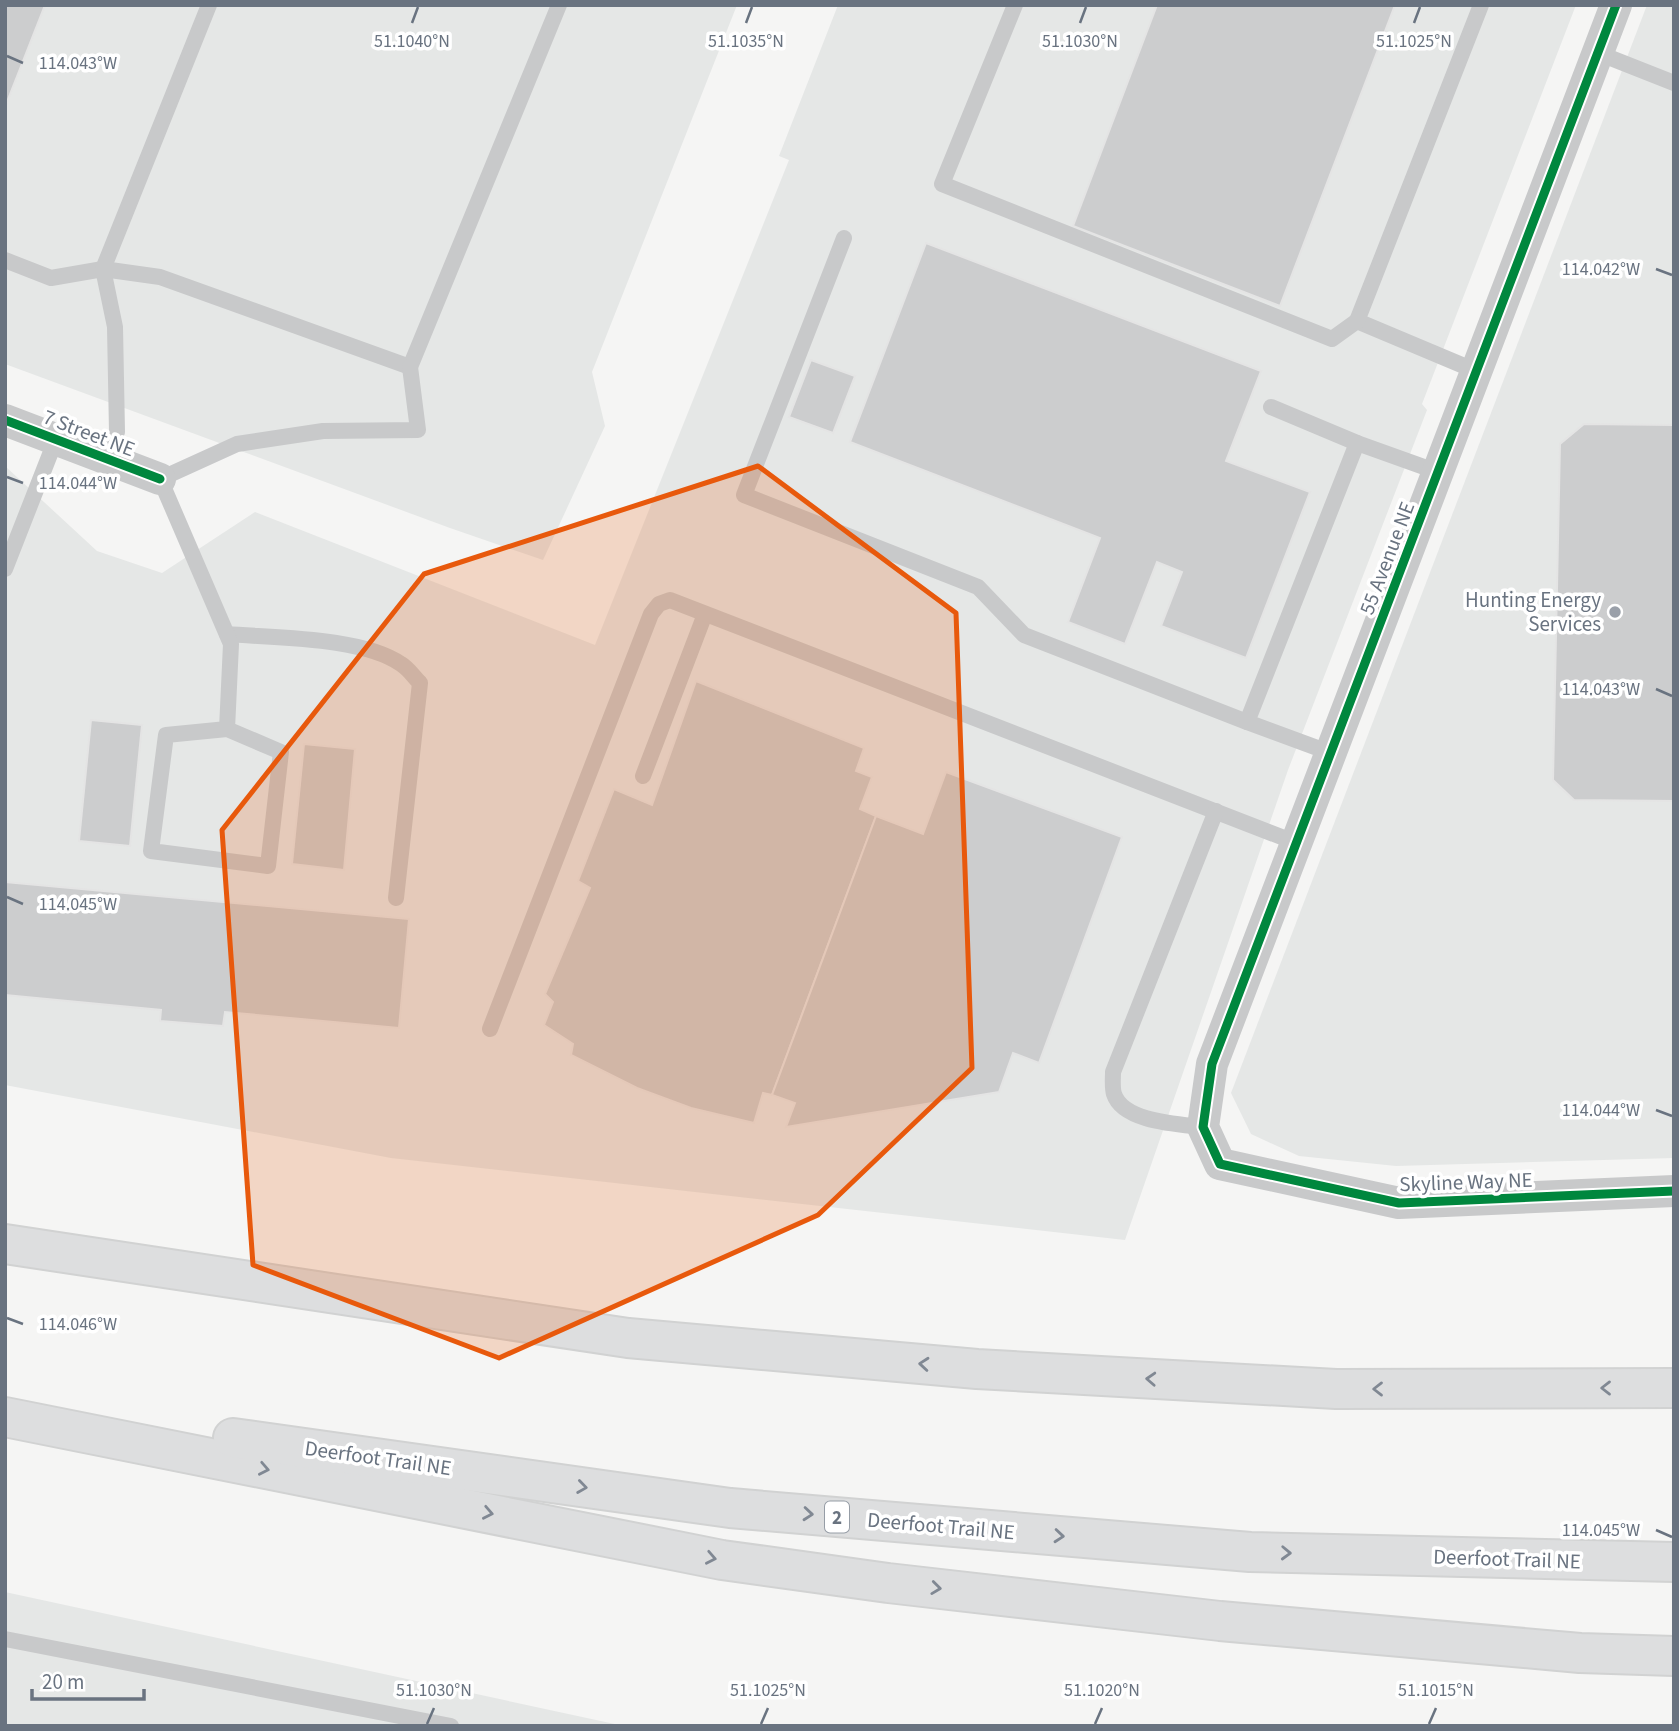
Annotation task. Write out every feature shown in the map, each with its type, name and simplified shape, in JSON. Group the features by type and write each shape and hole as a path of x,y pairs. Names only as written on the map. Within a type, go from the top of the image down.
{"highway":[{"path":"5,1244 628,1338 964,1368 1336,1389 1674,1388"},
{"name":"Deerfoot Trail NE","path":"5,1406 730,1508 1250,1552 1674,1562"},
{"path":"5,1417 722,1560 888,1583 1220,1621 1580,1653 1674,1656"}],"street":[{"name":"55 Avenue NE","path":"1203,1127 1212,1064 1616,5"},
{"name":"7 Street NE","path":"5,420 160,479"},
{"name":"Skyline Way NE","path":"1203,1127 1220,1164 1399,1203 1674,1191"}],"lane":[{"path":"106,458 117,432 115,327 103,269 209,5"},
{"path":"227,729 231,644 160,479 237,444 323,431 418,430 410,368 559,5"},
{"path":"1015,5 942,184 1332,339 1357,321 1481,5"},
{"path":"1598,53 1674,83"},
{"path":"844,238 744,495 978,587 1024,635 1331,753"},
{"path":"5,260 51,278 103,269 160,277 410,368"},
{"path":"1357,321 1476,371"},
{"path":"1271,407 1357,443 1438,472"},
{"path":"5,569 56,439"},
{"path":"1247,722 1357,443"},
{"path":"490,1029 651,614 659,604 670,600 1297,843"},
{"path":"643,776 705,614"},
{"path":"227,634 331,643 370,650 402,664 420,683 396,898"},
{"path":"227,729 281,752 268,866 151,851 166,735 227,729"},
{"path":"1203,1127 1157,1121 1128,1111 1114,1094 1113,1072 1216,811"},
{"path":"5,1639 451,1726"}],"highlighted area":[{"path":"758,466 956,613 972,1068 818,1215 499,1358 253,1265 222,830 424,574"}],"shaded area":[{"path":"5,5 737,5 592,372 605,426 543,560 5,364"},
{"path":"838,5 1576,5 1422,404 1427,410 1288,770 1125,1240 391,1158 5,1085 5,466 97,551 162,573 255,512 595,645 789,160 779,156"},
{"path":"1647,5 1674,5 1674,1158 1396,1166 1299,1156 1251,1134 1231,1093"},
{"path":"5,1592 624,1726 5,1726"}],"building":[{"path":"5,5 45,5 5,107"},
{"path":"1157,5 1395,5 1280,306 1073,226"},
{"path":"926,243 1261,371 1226,461 1310,492 1246,658 1161,626 1182,572 1157,562 1125,644 1068,622 1100,538 850,442"},
{"path":"811,360 855,376 833,433 789,417"},
{"name":"Hunting Energy Services","path":"1584,424 1674,425 1674,801 1574,800 1553,780 1560,444"},
{"path":"696,681 864,748 856,771 872,777 860,809 876,816 772,1095 763,1093 754,1123 691,1108 637,1088 571,1055 573,1044 544,1025 553,1002 545,994 590,888 578,881 614,789 652,805"},
{"path":"91,720 142,725 130,846 79,841"},
{"path":"304,744 355,749 344,870 292,864"},
{"path":"946,772 1122,837 1039,1063 1013,1053 999,1092 786,1127 795,1103 772,1095 876,816 923,834"},
{"path":"5,882 409,919 399,1028 225,1012 223,1026 160,1021 161,1010 5,995"}],"cycle path":[{"path":"1616,5 1212,1064 1203,1127 1220,1164 1399,1203 1674,1191"},
{"path":"5,420 160,479"}],"place":[{"name":"Hunting Energy Services","path":"1615,612"}]}
